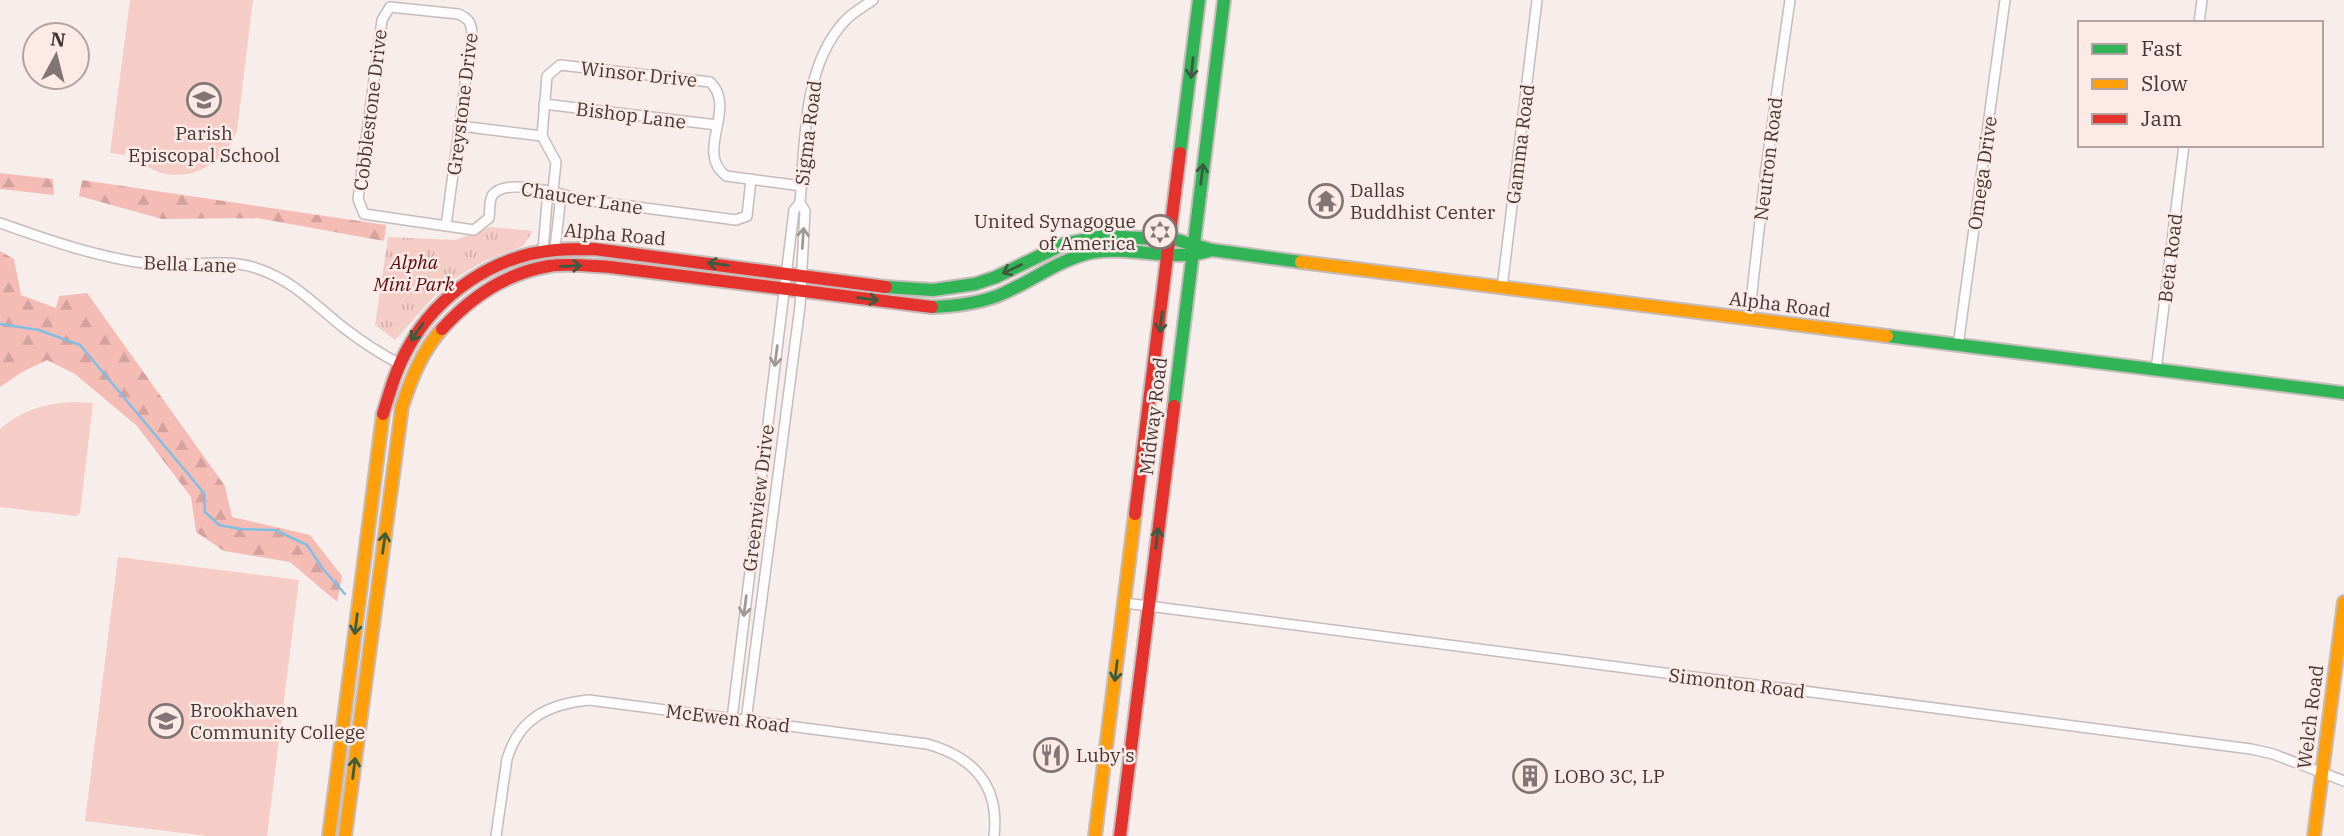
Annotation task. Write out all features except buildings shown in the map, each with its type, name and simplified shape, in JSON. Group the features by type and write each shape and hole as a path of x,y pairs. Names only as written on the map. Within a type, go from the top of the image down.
{"street":[{"name":"Sigma Road","path":"785,280 793,210 800,203 813,77 843,23 873,0"},
{"name":"Midway Road","path":"1095,836 1199,0"},
{"name":"Midway Road","path":"1120,836 1224,0"},
{"name":"Gamma Road","path":"1502,288 1537,0"},
{"name":"Neutron Road","path":"1749,319 1766,168 1790,0"},
{"name":"Omega Drive","path":"1958,346 2005,0"},
{"path":"2199,21 2202,0"},
{"name":"Greystone Drive","path":"390,7 458,14 471,23 472,33 446,226"},
{"name":"Cobblestone Drive","path":"364,214 358,199 382,20 390,7"},
{"name":"Winsor Drive","path":"544,104 547,76 560,65 710,82 720,98 717,125"},
{"path":"497,283 509,272 551,257 549,249 560,204 553,191 556,162 542,136 544,104"},
{"name":"Bishop Lane","path":"544,104 717,125"},
{"path":"717,125 713,154 717,169 726,176 802,186"},
{"path":"460,126 542,136"},
{"name":"Beta Road","path":"2156,370 2184,147"},
{"name":"Chaucer Lane","path":"364,214 474,230 489,218 492,197 498,190 509,187 553,191 578,199 736,220 747,216 751,179"},
{"name":"Sigma Road","path":"800,203 805,211 801,282"},
{"name":"Bella Lane","path":"0,223 49,240 127,260 171,265 235,264 264,271 293,285 364,343 398,363"},
{"name":"Alpha Road","path":"329,836 382,419 398,363 416,332 453,292 473,278 509,261 549,249 594,249 801,282 935,291 964,287 993,278 1051,250 1091,237 1129,235 1194,241 1212,250 1502,288 2344,393"},
{"name":"Alpha Road","path":"801,282 934,307 960,305 995,296 1048,269 1078,256 1096,252 1126,250 1192,256 1212,250"},
{"name":"Alpha Road","path":"345,836 402,407 408,384 420,358 445,323 479,294 497,283 540,269 577,265 785,280"},
{"name":"Greenview Drive","path":"732,719 785,280"},
{"name":"Greenview Drive","path":"746,720 784,436 801,282"},
{"path":"934,307 935,291"},
{"path":"434,310 445,323"},
{"path":"766,434 784,436"},
{"path":"759,490 776,492"},
{"path":"749,575 765,577"},
{"name":"Welch Road","path":"2314,836 2344,602"},
{"name":"Simonton Road","path":"1125,603 2251,749 2273,754 2344,781"},
{"name":"McEwen Road","path":"496,836 510,749 533,718 550,707 565,702 589,700 927,744 953,752 978,772 990,791 994,808 994,836"}],"green space":[{"path":"130,0 253,0 237,131 228,148 202,169 170,175 139,161 126,147 125,155 110,153"},
{"path":"0,173 53,179 54,195 0,189"},
{"path":"82,180 386,225 384,241 257,218 162,219 79,196"},
{"name":"Alpha Mini Park","path":"491,227 533,231 523,246 484,261 444,285 395,340 375,325 388,237 455,240"},
{"path":"0,251 14,259 21,295 56,308 59,296 87,293 225,486 232,517 310,535 342,576 337,602 290,562 224,551 196,532 191,497 137,426 75,374 47,360 0,387"},
{"path":"74,402 93,403 80,513 76,516 0,507 0,429 35,409"},
{"path":"118,557 299,580 267,836 207,836 85,821"}],"waterway":[{"path":"0,324 39,330 80,345 204,493 205,512 219,525 240,529 275,530 307,545 345,594"}],"traffic: fast":[{"path":"1180,153 1199,0"},
{"path":"1174,406 1224,0"},
{"path":"886,287 933,290 975,284 996,277 1064,244 1104,236 1177,240 1212,250 1301,262"},
{"path":"932,307 961,305 998,296 1060,264 1094,252 1183,255 1212,250"},
{"path":"1887,336 2344,393"}],"traffic: slow":[{"path":"1301,262 1887,336"},
{"path":"345,836 402,407 418,366 442,329"},
{"path":"329,836 383,414"},
{"path":"1095,836 1135,514"},
{"path":"2314,836 2344,602"}],"traffic: jam":[{"path":"1135,514 1180,153"},
{"path":"383,414 404,356 420,328 435,311 451,295 490,269 533,253 594,249 886,287"},
{"path":"442,329 465,307 504,281 534,269 564,265 610,267 932,307"},
{"path":"1120,836 1174,406"}],"place":[{"name":"Parish Episcopal School","path":"204,100"},
{"name":"Dallas Buddhist Center","path":"1326,201"},
{"name":"United Synagogue of America","path":"1160,232"},
{"name":"Brookhaven Community College","path":"166,721"},
{"name":"Luby's","path":"1051,755"},
{"name":"LOBO 3C, LP","path":"1530,776"}]}
